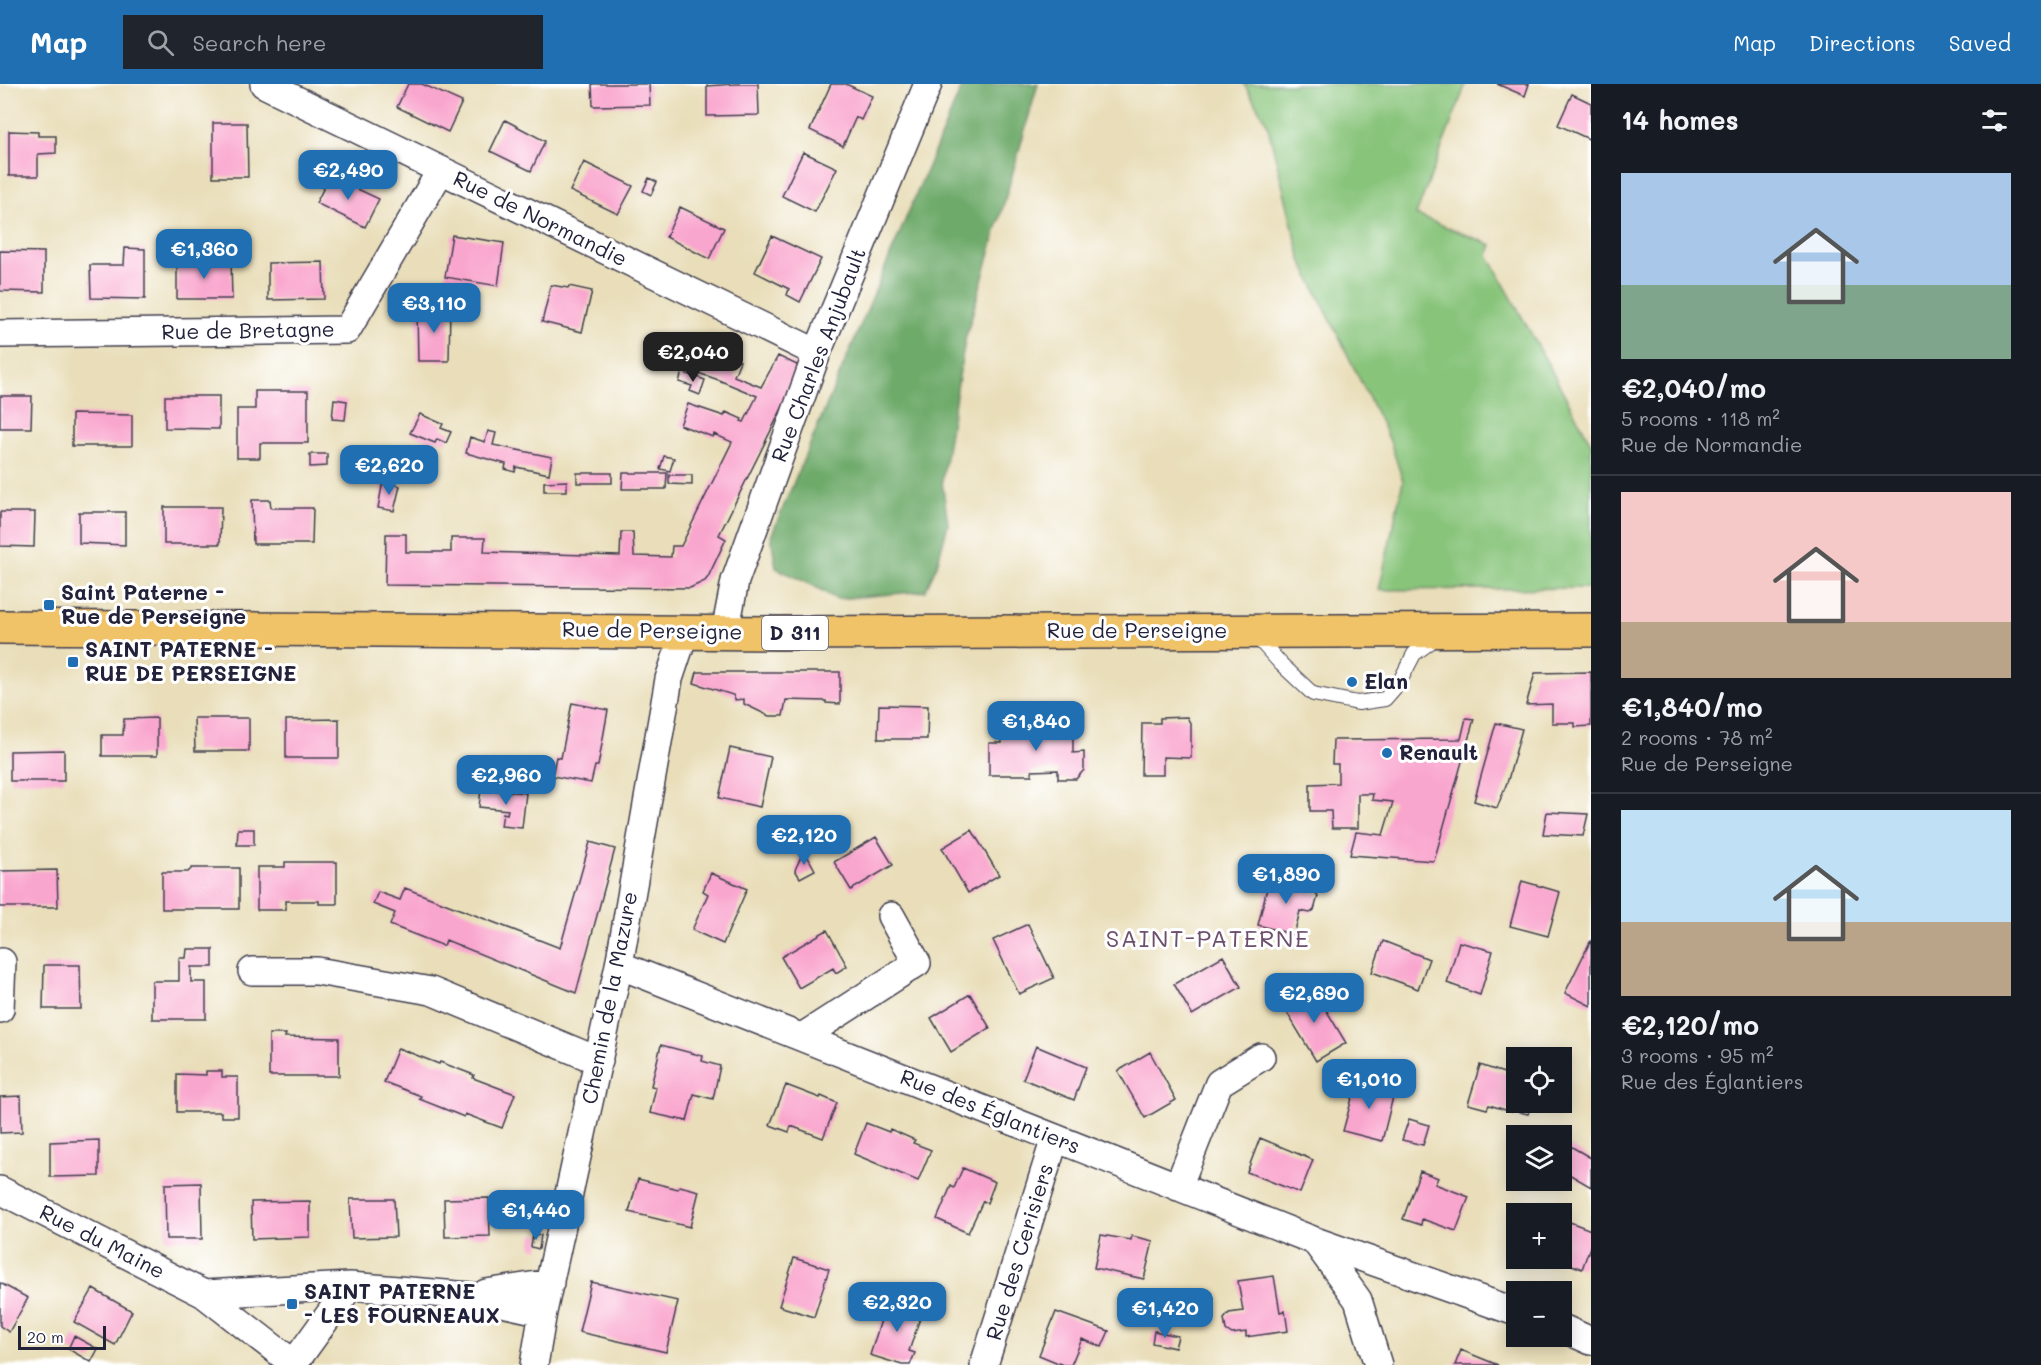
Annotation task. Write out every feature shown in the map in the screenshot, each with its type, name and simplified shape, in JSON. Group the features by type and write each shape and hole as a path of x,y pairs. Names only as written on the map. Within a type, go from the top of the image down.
{"main road":[{"name":"Rue de Perseigne","path":"0,627 725,632 1591,630"}],"street":[{"name":"Rue de Normandie","path":"264,84 817,353"},
{"name":"Rue Charles Anjubault","path":"725,632 735,581 817,353 928,84"},
{"name":"Rue de Bretagne","path":"0,334 347,330 441,170"},
{"name":"Chemin de la Mazure","path":"534,1365 543,1312 619,965 669,680 685,631"},
{"path":"802,1037 917,963 891,916"},
{"path":"0,1009 2,962"},
{"name":"Rue des Églantiers","path":"619,965 1316,1241 1506,1308"},
{"path":"252,971 317,971 432,991 599,1061"},
{"path":"1178,1186 1220,1083 1261,1057"},
{"name":"Rue des Cerisiers","path":"984,1365 1055,1138"},
{"name":"Rue du Maine","path":"0,1190 204,1294 293,1364"},
{"path":"1316,1241 1358,1299 1378,1365"},
{"path":"471,1296 550,1283"},
{"path":"293,1364 350,1286"},
{"path":"204,1294 350,1286 471,1296 543,1312"},
{"path":"1572,1332 1591,1341"}],"lane":[{"path":"1252,631 1281,664 1313,694 1358,703 1385,699 1399,683 1414,654 1447,630"}],"green space":[{"path":"963,84 1038,84 965,340 942,481 948,524 937,565 925,591 836,599 776,568 771,536"},
{"path":"1244,84 1466,84 1416,215 1492,245 1488,255 1591,443 1591,588 1379,590 1403,481 1390,441 1301,260 1267,123"}],"building":[{"path":"408,84 422,84 462,102 448,132 397,107"},
{"path":"592,84 649,84 650,105 593,106"},
{"path":"758,84 759,115 707,116 707,86"},
{"path":"831,84 846,84 872,96 861,120 856,117 843,146 810,130"},
{"path":"1497,84 1529,84 1525,96"},
{"path":"1572,94 1591,103 1591,140 1558,125"},
{"path":"505,120 545,141 531,171 490,151"},
{"path":"213,123 247,123 248,177 213,177"},
{"path":"9,131 38,132 38,136 56,136 56,153 38,154 38,176 9,176"},
{"path":"803,152 837,168 815,212 782,196"},
{"path":"584,162 633,186 618,214 570,191"},
{"path":"330,176 379,199 365,227 316,203"},
{"path":"649,178 657,182 651,195 643,191"},
{"path":"680,207 724,228 709,259 666,237"},
{"path":"452,235 504,243 498,286 445,277"},
{"path":"772,236 821,259 800,302 787,295 789,289 755,272"},
{"path":"125,248 145,249 145,299 91,298 90,265 124,265"},
{"path":"0,251 44,252 44,292 0,291"},
{"path":"177,260 231,260 232,299 177,299"},
{"path":"323,262 324,299 268,300 268,263"},
{"path":"551,285 592,291 582,332 542,322"},
{"path":"450,308 449,361 418,361 417,309"},
{"path":"706,340 723,346 720,353 740,361 734,376 761,387 778,356 797,365 799,374 719,535 726,539 705,581 690,588 385,585 386,534 406,534 406,552 451,552 451,538 485,538 484,552 620,556 621,532 633,532 634,556 671,557 672,546 681,546 732,442 714,434 713,437 680,425 688,404 724,416 726,412 744,422 757,396 695,372"},
{"path":"682,372 705,380 700,395 690,391 692,386 679,382"},
{"path":"255,391 308,391 308,443 260,443 260,458 237,458 237,409 255,409"},
{"path":"0,396 32,396 31,428 0,428"},
{"path":"165,396 219,396 219,429 165,428"},
{"path":"334,399 347,401 345,420 332,419"},
{"path":"72,414 132,415 132,446 72,446"},
{"path":"420,414 443,424 441,428 451,432 446,443 437,439 435,443 410,433"},
{"path":"488,431 496,433 493,445 552,457 549,474 516,467 515,472 505,469 506,464 466,453 470,437 485,442"},
{"path":"310,454 327,454 327,466 310,467"},
{"path":"664,456 674,458 670,471 660,469"},
{"path":"577,473 612,473 612,483 577,483"},
{"path":"623,473 667,473 666,489 622,489"},
{"path":"669,475 692,475 692,485 669,484"},
{"path":"383,481 400,486 394,511 378,508"},
{"path":"567,481 567,491 544,491 544,482"},
{"path":"252,500 270,500 271,508 313,508 312,544 253,544"},
{"path":"164,507 221,507 220,544 164,544"},
{"path":"0,512 35,512 34,547 0,546"},
{"path":"79,512 125,512 125,545 79,543"},
{"path":"697,672 840,672 840,704 826,703 826,701 786,700 783,716 769,716 744,704 744,699 735,700 733,695 694,683"},
{"path":"1591,672 1591,726 1575,727 1575,723 1552,723 1552,704 1526,705 1535,673"},
{"path":"572,703 608,710 598,766 595,766 591,783 552,776 556,757 561,758"},
{"path":"879,705 928,706 927,739 878,739"},
{"path":"1187,717 1191,725 1191,758 1163,757 1163,775 1141,775 1142,723 1160,723 1160,718"},
{"path":"157,718 157,756 102,756 102,735 123,735 124,719"},
{"path":"194,718 249,718 249,751 195,751"},
{"path":"1466,718 1474,719 1434,861 1350,855 1356,832 1383,835 1393,802 1372,800 1373,794 1358,794 1358,828 1332,828 1331,811 1310,811 1310,784 1338,783 1338,764 1332,764 1333,740 1461,739"},
{"path":"339,719 339,758 286,758 286,720"},
{"path":"1057,722 1057,731 1065,731 1073,738 1073,753 1084,752 1084,770 1076,779 1058,779 1058,770 1032,771 1032,775 989,775 989,743 1002,743 1002,729 1031,729 1031,723"},
{"path":"1496,723 1522,729 1508,780 1497,808 1474,801"},
{"path":"730,748 771,757 760,807 719,798"},
{"path":"64,750 64,781 10,781 10,751"},
{"path":"481,789 526,793 522,828 501,826 503,813 507,814 508,810 479,807"},
{"path":"1547,812 1588,814 1583,836 1543,834"},
{"path":"238,829 254,829 254,845 237,845"},
{"path":"972,830 999,875 968,893 942,848"},
{"path":"876,837 893,865 851,890 834,862"},
{"path":"590,842 615,849 576,993 446,940 444,946 390,925 395,913 373,904 378,892 400,900 405,888 560,948"},
{"path":"804,850 815,870 800,878 795,870"},
{"path":"285,862 337,862 337,904 319,904 319,901 286,901 286,910 257,910 257,867 285,867"},
{"path":"192,868 239,868 239,909 162,909 162,872 188,872"},
{"path":"57,870 58,907 0,907 0,871"},
{"path":"711,873 747,889 723,944 692,930 708,894 703,891"},
{"path":"1270,876 1306,885 1305,890 1315,892 1318,896 1314,910 1310,913 1300,911 1294,935 1258,925"},
{"path":"1522,881 1560,892 1548,936 1510,926"},
{"path":"1028,924 1054,978 1019,994 993,940"},
{"path":"827,930 847,966 836,973 833,968 799,988 781,957"},
{"path":"1591,940 1591,1006 1565,993"},
{"path":"1383,941 1429,959 1418,989 1372,972"},
{"path":"1459,942 1493,951 1480,995 1447,983"},
{"path":"187,949 213,949 213,967 191,967 191,982 206,982 206,1019 152,1019 152,981 179,981 179,958 186,958"},
{"path":"1223,956 1241,987 1192,1015 1174,984"},
{"path":"44,965 80,965 81,1009 43,1009"},
{"path":"1313,988 1346,1043 1316,1061 1283,1006"},
{"path":"970,994 990,1028 951,1052 931,1018"},
{"path":"269,1034 286,1034 285,1037 339,1038 339,1076 269,1076"},
{"path":"661,1045 703,1056 702,1061 720,1066 713,1099 694,1094 687,1121 650,1113 656,1087 651,1086"},
{"path":"1036,1046 1086,1067 1074,1100 1023,1079"},
{"path":"398,1048 474,1075 473,1078 515,1094 502,1128 465,1114 464,1117 419,1099 421,1096 384,1082"},
{"path":"1150,1052 1176,1100 1145,1118 1118,1071"},
{"path":"1480,1065 1506,1074 1506,1110 1489,1105 1487,1109 1468,1104"},
{"path":"206,1071 222,1071 222,1077 238,1077 238,1117 221,1117 221,1112 177,1112 177,1074 206,1075"},
{"path":"1357,1080 1395,1089 1382,1141 1343,1131"},
{"path":"786,1085 837,1103 823,1138 791,1126 789,1132 770,1125"},
{"path":"21,1096 22,1132 0,1133 0,1097"},
{"path":"1409,1119 1429,1125 1423,1145 1402,1140"},
{"path":"866,1123 889,1132 890,1129 915,1140 913,1143 931,1150 918,1181 854,1154"},
{"path":"1260,1138 1313,1160 1300,1193 1247,1172"},
{"path":"99,1140 99,1176 50,1177 50,1142"},
{"path":"1572,1147 1591,1158 1591,1187 1572,1176"},
{"path":"963,1168 995,1182 987,1203 983,1201 968,1233 937,1219 951,1186 954,1188"},
{"path":"1420,1171 1438,1178 1435,1184 1469,1197 1456,1231 1422,1219 1421,1225 1403,1219"},
{"path":"638,1179 678,1189 680,1186 699,1191 690,1227 629,1212"},
{"path":"201,1183 202,1239 166,1239 165,1184"},
{"path":"489,1198 490,1236 445,1237 444,1199"},
{"path":"350,1199 394,1199 396,1237 352,1238"},
{"path":"310,1201 310,1237 252,1239 251,1202"},
{"path":"1572,1223 1591,1230 1591,1244 1582,1269 1572,1265"},
{"path":"533,1234 541,1235 539,1249 531,1247"},
{"path":"1101,1235 1131,1240 1132,1236 1153,1241 1144,1279 1094,1268"},
{"path":"794,1258 829,1269 814,1317 779,1306"},
{"path":"1274,1276 1280,1312 1285,1311 1288,1331 1246,1337 1246,1332 1232,1334 1226,1330 1224,1319 1229,1313 1243,1311 1238,1281"},
{"path":"591,1282 678,1301 666,1352 579,1332"},
{"path":"0,1283 28,1298 9,1332 0,1326"},
{"path":"93,1289 132,1311 115,1345 74,1322"},
{"path":"888,1298 923,1309 909,1351 915,1353 910,1365 902,1365 870,1355"},
{"path":"1056,1312 1109,1331 1102,1347 1082,1339 1071,1365 1063,1365 1039,1355"},
{"path":"1154,1331 1178,1336 1175,1348 1152,1343"},
{"path":"74,1336 98,1349 91,1362 68,1349"},
{"path":"1461,1350 1498,1365 1455,1365"}],"place":[{"name":"Saint Paterne - Rue de Perseigne","path":"49,605"},
{"name":"SAINT PATERNE - RUE DE PERSEIGNE","path":"73,662"},
{"name":"Elan","path":"1352,682"},
{"name":"Renault","path":"1387,753"},
{"name":"SAINT PATERNE - LES FOURNEAUX","path":"292,1304"}],"district":[{"name":"SAINT-PATERNE","path":"1208,939"}]}
